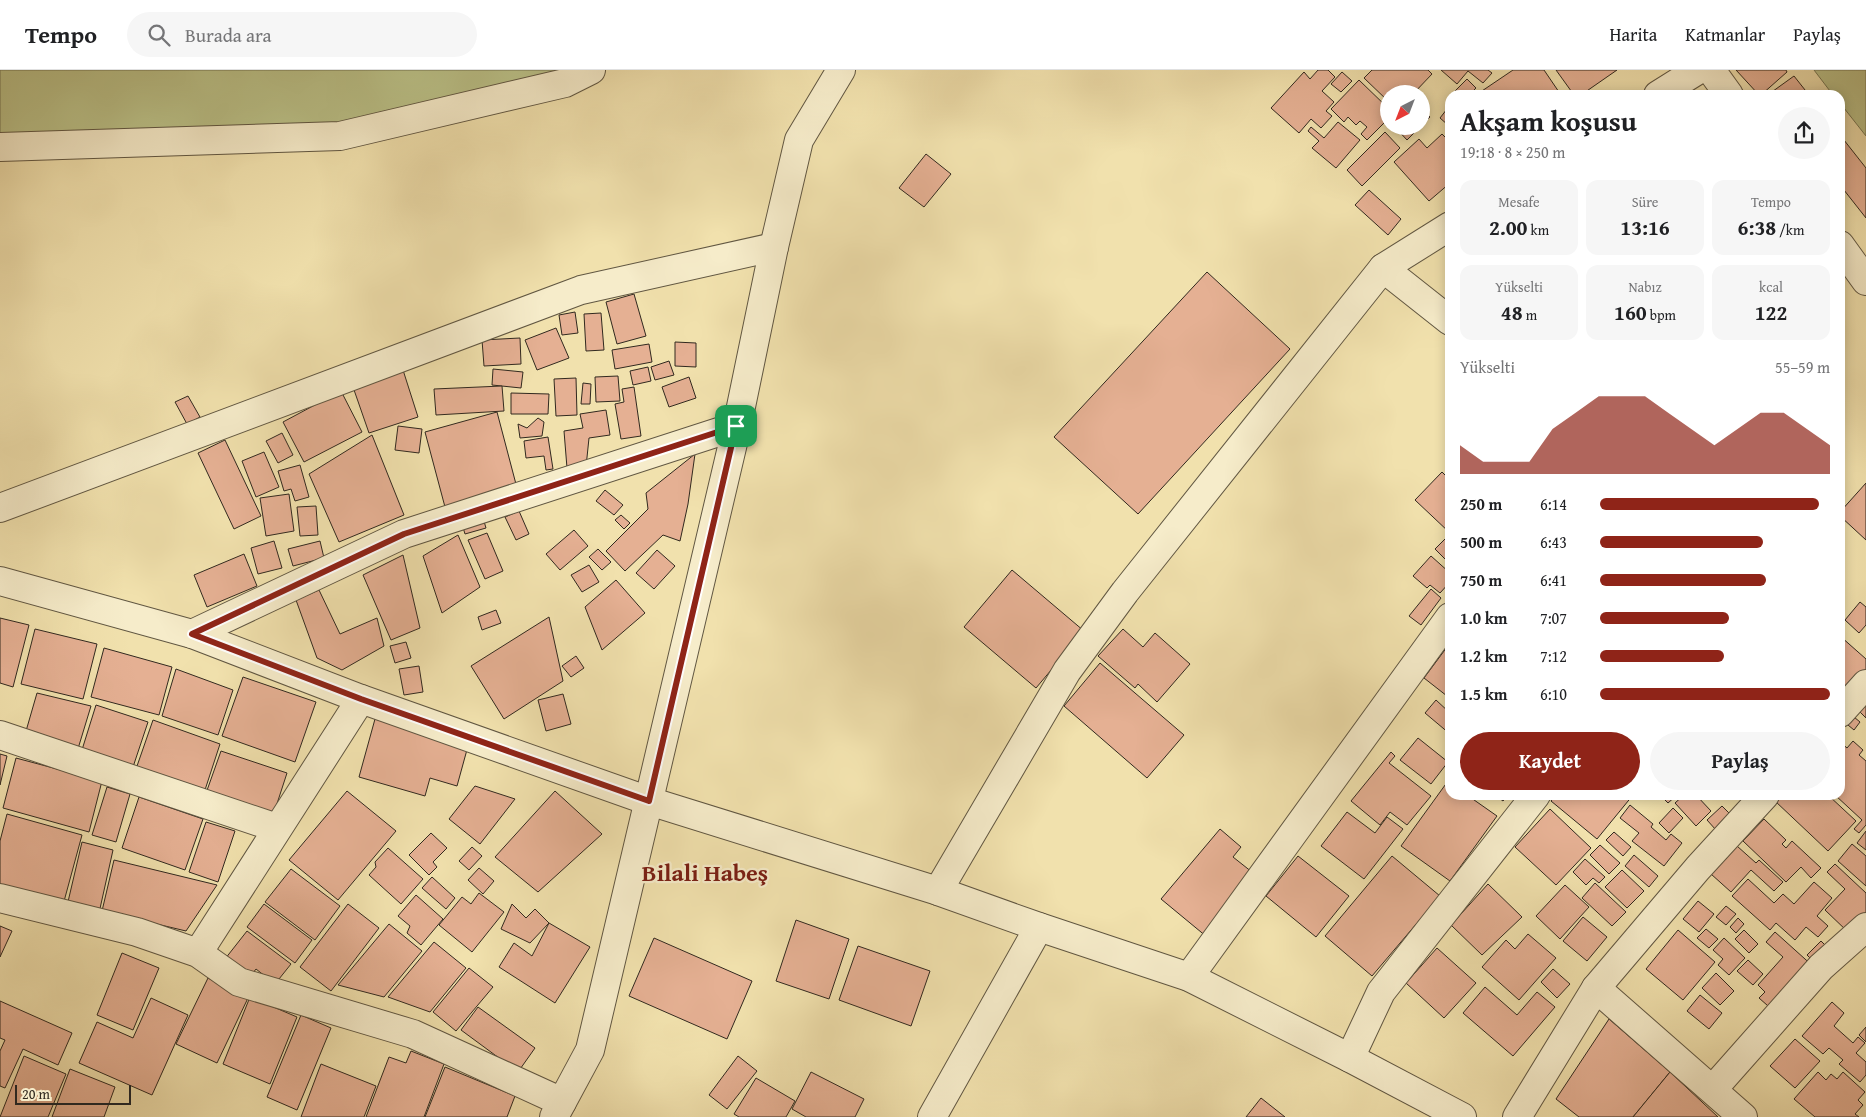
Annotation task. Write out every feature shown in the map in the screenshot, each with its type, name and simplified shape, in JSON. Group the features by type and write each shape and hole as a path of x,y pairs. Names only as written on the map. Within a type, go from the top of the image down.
{"street":[{"path":"0,147 340,136 565,83 591,70"},
{"path":"0,898 137,932 198,953 240,982 413,1034 558,1110 590,1050 736,426 799,140 841,70"},
{"path":"1666,90 1698,70"},
{"path":"1711,70 1726,90"},
{"path":"938,891 1067,671 1125,592 1383,268 1445,229"},
{"path":"0,508 581,290 774,247"},
{"path":"1845,252 1866,281"},
{"path":"1383,268 1445,317"},
{"path":"192,634 404,534 736,426"},
{"path":"0,581 192,634 361,699 649,801 938,891 1189,977 1462,1117"},
{"path":"1189,977 1445,624"},
{"path":"1845,707 1866,684"},
{"path":"198,953 361,699"},
{"path":"0,735 277,828"},
{"path":"1350,1058 1381,992 1532,800"},
{"path":"1517,1117 1596,988 1698,868 1760,800"},
{"path":"1713,1089 1822,968 1866,926"},
{"path":"932,1117 1039,927"},
{"path":"1596,988 1743,1117"}],"green space":[{"path":"0,70 593,70 332,141 0,152"},
{"path":"1814,70 1866,70 1866,136 1845,109 1845,90 1829,90"}],"building":[{"path":"1318,70 1328,70 1335,77 1322,91 1334,102 1326,111 1332,116 1321,128 1311,119 1299,133 1271,108 1304,72 1310,79"},
{"path":"1372,70 1428,70 1432,74 1422,85 1380,85 1380,93 1364,78"},
{"path":"1441,70 1488,70 1492,73 1483,83 1468,71 1457,84"},
{"path":"1513,70 1544,70 1558,90 1483,90"},
{"path":"1556,70 1617,70 1588,90 1570,90"},
{"path":"1736,70 1786,70 1787,72 1767,90 1754,90"},
{"path":"1342,72 1352,81 1341,92 1331,84"},
{"path":"1794,76 1805,90 1775,90"},
{"path":"1467,79 1476,88 1474,90 1456,90"},
{"path":"1359,80 1380,100 1380,127 1367,140 1361,134 1367,127 1360,121 1356,125 1348,117 1344,122 1331,109"},
{"path":"1445,112 1445,122 1440,118"},
{"path":"1338,122 1360,140 1336,168 1312,148 1319,141 1308,131 1311,127 1324,138"},
{"path":"1442,134 1445,137 1445,187 1429,201 1394,162 1419,139 1427,148"},
{"path":"1382,135 1388,135 1400,148 1362,186 1347,170"},
{"path":"1402,135 1412,135 1407,140"},
{"path":"1845,141 1866,168 1866,218 1845,191"},
{"path":"926,154 951,174 924,207 899,188"},
{"path":"1369,190 1401,219 1388,235 1355,205"},
{"path":"1207,272 1290,349 1138,514 1054,437"},
{"path":"634,294 646,336 617,344 606,302"},
{"path":"575,312 578,333 562,335 559,315"},
{"path":"601,313 604,350 586,351 584,314"},
{"path":"556,328 569,358 537,370 525,340"},
{"path":"520,338 521,364 484,366 482,340"},
{"path":"675,342 696,343 696,367 675,366"},
{"path":"649,344 652,362 615,369 612,350"},
{"path":"669,361 674,375 655,380 651,367"},
{"path":"648,367 651,381 633,385 630,371"},
{"path":"493,369 523,372 521,388 492,385"},
{"path":"403,370 418,417 369,433 353,387"},
{"path":"618,376 620,401 596,402 595,377"},
{"path":"689,377 696,398 669,407 662,387"},
{"path":"576,378 577,415 556,416 554,379"},
{"path":"583,383 591,384 590,404 581,404"},
{"path":"502,386 504,411 436,415 434,389"},
{"path":"634,387 641,436 621,439 615,404 624,402 622,389"},
{"path":"341,391 362,432 304,462 283,422"},
{"path":"511,393 549,394 548,414 511,414"},
{"path":"188,396 200,417 187,424 175,402"},
{"path":"606,410 610,435 589,438 586,467 567,468 564,431 583,428 580,414"},
{"path":"497,412 517,488 445,507 425,432"},
{"path":"538,418 544,422 542,436 520,438 518,424 527,428"},
{"path":"398,426 422,429 419,453 395,450"},
{"path":"282,433 293,455 278,463 266,441"},
{"path":"372,435 404,515 339,542 309,474"},
{"path":"548,437 553,469 546,470 544,456 526,458 524,441"},
{"path":"225,440 261,516 234,529 198,453"},
{"path":"264,452 279,487 256,497 242,461"},
{"path":"695,454 688,504 680,541 663,535 625,571 606,551 648,509 646,493"},
{"path":"300,465 309,497 295,501 291,489 284,491 278,471"},
{"path":"1442,472 1445,475 1445,528 1415,500"},
{"path":"1866,483 1866,540 1845,521 1845,506"},
{"path":"605,490 623,505 614,515 596,501"},
{"path":"289,494 294,531 266,536 260,498"},
{"path":"316,506 318,535 300,536 297,507"},
{"path":"519,511 529,534 516,540 505,517"},
{"path":"621,515 630,523 624,529 615,520"},
{"path":"483,518 486,528 465,534 462,524"},
{"path":"574,530 588,546 560,570 546,554"},
{"path":"487,533 503,571 485,579 468,540"},
{"path":"458,535 480,587 442,613 423,556"},
{"path":"1445,539 1445,559 1435,549"},
{"path":"274,541 282,568 258,574 251,548"},
{"path":"320,541 324,558 293,566 288,549"},
{"path":"598,549 611,562 602,570 589,557"},
{"path":"657,550 675,566 654,589 636,573"},
{"path":"244,554 257,586 207,607 194,575"},
{"path":"403,555 420,628 391,640 363,575"},
{"path":"1431,556 1445,569 1445,588 1440,593 1430,585 1427,588 1413,576"},
{"path":"589,565 599,582 582,592 571,575"},
{"path":"1012,570 1084,631 1036,688 964,627"},
{"path":"616,580 645,613 602,650 585,607"},
{"path":"1431,589 1441,598 1421,625 1409,616"},
{"path":"319,590 340,634 377,618 384,646 342,670 317,658 296,600"},
{"path":"1860,602 1866,607 1866,625 1859,633 1845,620"},
{"path":"496,610 501,623 482,630 478,617"},
{"path":"549,617 563,681 504,719 471,666"},
{"path":"0,618 29,625 13,687 0,683"},
{"path":"35,629 97,644 83,699 21,684"},
{"path":"1123,629 1143,647 1155,633 1190,664 1157,702 1138,684 1135,688 1098,656"},
{"path":"1845,640 1866,659 1866,673 1845,696"},
{"path":"406,642 411,658 395,663 390,646"},
{"path":"104,648 172,667 159,715 91,697"},
{"path":"1445,650 1445,694 1424,678"},
{"path":"576,656 584,668 571,677 562,666"},
{"path":"1100,663 1184,735 1147,778 1064,706"},
{"path":"419,666 423,692 404,695 399,669"},
{"path":"176,669 233,690 218,735 162,716"},
{"path":"243,677 316,702 295,762 222,736"},
{"path":"37,693 91,706 77,752 24,738"},
{"path":"563,694 571,724 546,731 538,700"},
{"path":"1436,700 1445,708 1445,730 1425,713"},
{"path":"1866,701 1866,718 1858,710"},
{"path":"96,705 148,722 132,770 81,753"},
{"path":"1854,717 1860,722 1854,730 1848,725"},
{"path":"375,719 468,746 457,786 430,778 425,796 359,777"},
{"path":"153,720 220,744 204,793 136,769"},
{"path":"1418,738 1445,760 1445,766 1431,784 1400,760"},
{"path":"1853,741 1863,750 1859,755 1866,761 1866,825 1859,833 1854,829 1862,820 1840,800 1845,800 1845,746 1847,748"},
{"path":"221,751 287,773 272,819 205,796"},
{"path":"1391,752 1395,756 1389,763 1431,796 1407,825 1390,812 1380,825 1351,801"},
{"path":"0,754 7,756 0,785"},
{"path":"16,758 102,781 89,832 3,808"},
{"path":"1445,785 1445,800 1474,800 1497,816 1450,881 1401,846"},
{"path":"475,786 515,799 480,844 449,819"},
{"path":"107,787 130,794 116,842 92,835"},
{"path":"347,791 396,831 338,900 289,860"},
{"path":"555,791 602,834 538,892 495,857"},
{"path":"139,797 203,819 185,870 122,848"},
{"path":"1552,800 1629,800 1597,839"},
{"path":"1678,800 1701,800 1711,811 1696,826 1675,803"},
{"path":"1833,800 1856,821 1828,851 1775,801"},
{"path":"1630,805 1653,824 1651,827 1666,840 1671,834 1682,843 1664,866 1632,841 1639,833 1620,818"},
{"path":"1722,806 1732,816 1716,830 1707,820"},
{"path":"1673,808 1683,818 1669,833 1659,823"},
{"path":"1550,809 1591,848 1556,885 1515,847"},
{"path":"1347,812 1375,833 1387,817 1403,829 1364,879 1321,846"},
{"path":"7,814 82,835 63,905 0,887 0,841"},
{"path":"1764,819 1786,840 1782,844 1786,848 1792,841 1821,868 1811,878 1801,867 1786,882 1743,841"},
{"path":"206,822 235,831 218,882 189,872"},
{"path":"1220,829 1241,847 1233,857 1257,876 1207,937 1161,899"},
{"path":"1866,831 1866,850 1857,843"},
{"path":"1614,832 1631,847 1623,856 1606,840"},
{"path":"431,833 447,848 433,862 437,867 429,875 409,855"},
{"path":"82,842 113,850 99,913 67,906"},
{"path":"1852,844 1866,856 1866,886 1838,861"},
{"path":"1600,845 1620,863 1609,874 1590,855"},
{"path":"1737,846 1756,863 1759,860 1783,882 1774,891 1751,870 1731,892 1711,874"},
{"path":"472,847 482,856 469,870 459,861"},
{"path":"388,848 423,879 401,904 369,875 376,867 375,862"},
{"path":"1634,855 1658,876 1649,887 1625,866"},
{"path":"1298,856 1349,896 1316,937 1266,896"},
{"path":"1392,856 1440,896 1372,976 1325,936"},
{"path":"1585,859 1605,877 1599,883 1593,878 1586,885 1573,872"},
{"path":"114,860 217,885 186,931 102,911"},
{"path":"1835,864 1866,893 1866,914 1848,932 1825,910 1845,889 1827,872"},
{"path":"479,868 494,881 483,894 468,880"},
{"path":"291,869 340,906 315,940 265,902"},
{"path":"1622,870 1644,891 1627,908 1605,887"},
{"path":"432,877 455,898 446,909 422,888"},
{"path":"1748,879 1774,903 1783,894 1794,904 1814,882 1832,898 1817,916 1828,926 1818,937 1806,927 1795,940 1776,923 1770,930 1732,896"},
{"path":"1595,883 1626,912 1612,926 1582,898"},
{"path":"1488,884 1522,917 1482,955 1451,925"},
{"path":"1565,885 1589,907 1560,939 1536,916"},
{"path":"479,893 504,912 472,952 439,925 462,897 471,904"},
{"path":"416,895 443,919 421,945 407,933 410,926 398,916"},
{"path":"1698,901 1714,914 1699,932 1683,919"},
{"path":"264,904 312,940 295,963 247,927"},
{"path":"348,904 379,928 331,991 300,967"},
{"path":"512,904 526,918 535,909 549,923 530,943 501,929"},
{"path":"1726,906 1736,914 1726,925 1716,917"},
{"path":"1583,917 1607,937 1587,961 1563,941"},
{"path":"1738,918 1744,924 1736,933 1730,927"},
{"path":"796,920 849,939 829,999 776,981"},
{"path":"549,923 590,947 555,1003 499,967 514,943 532,956"},
{"path":"389,924 422,951 384,997 338,985"},
{"path":"0,926 12,931 0,957"},
{"path":"1706,929 1718,939 1709,948 1697,938"},
{"path":"1678,930 1715,962 1683,1000 1646,969"},
{"path":"1744,930 1758,944 1749,953 1735,939"},
{"path":"247,931 291,964 275,984 256,969 249,978 225,959"},
{"path":"1775,932 1815,968 1776,1013 1759,998 1765,992 1758,985 1783,957 1766,942"},
{"path":"1528,934 1556,958 1519,1000 1482,967 1506,940 1515,949"},
{"path":"654,938 752,981 727,1039 629,996"},
{"path":"1724,938 1745,958 1729,975 1718,965 1723,959 1713,950"},
{"path":"1821,941 1832,952 1818,966 1807,955"},
{"path":"434,942 466,968 430,1012 388,997"},
{"path":"858,946 930,971 911,1026 839,1000"},
{"path":"1437,948 1476,983 1444,1018 1406,983"},
{"path":"122,953 159,968 133,1030 97,1015"},
{"path":"1748,960 1763,974 1753,985 1737,971"},
{"path":"469,968 493,987 456,1031 433,1012"},
{"path":"1553,969 1570,984 1557,998 1541,982"},
{"path":"1716,973 1734,991 1720,1005 1702,988"},
{"path":"208,978 248,998 217,1063 176,1044"},
{"path":"1485,987 1517,1015 1537,992 1555,1007 1513,1056 1463,1013"},
{"path":"1700,995 1722,1013 1709,1029 1687,1011"},
{"path":"250,997 297,1017 270,1084 223,1064"},
{"path":"151,998 188,1015 152,1095 79,1063 97,1022 133,1038"},
{"path":"0,1001 72,1033 58,1065 23,1049 5,1088 0,1086 0,1051 5,1040 0,1038"},
{"path":"1832,1002 1844,1013 1834,1026 1853,1043 1858,1037 1865,1043 1856,1053 1866,1062 1866,1075 1860,1082 1839,1064 1843,1060 1829,1048 1823,1054 1802,1036"},
{"path":"478,1007 535,1048 518,1072 461,1030"},
{"path":"301,1015 331,1028 297,1110 267,1097"},
{"path":"1609,1019 1670,1072 1633,1117 1579,1117 1556,1099"},
{"path":"1866,1027 1866,1042 1859,1035"},
{"path":"1795,1039 1820,1061 1795,1088 1770,1066"},
{"path":"411,1051 444,1064 424,1117 366,1117 389,1057 406,1063"},
{"path":"24,1056 66,1074 48,1117 0,1117"},
{"path":"738,1056 757,1071 727,1109 709,1095"},
{"path":"321,1064 376,1086 364,1117 301,1117"},
{"path":"445,1067 515,1096 507,1117 425,1117"},
{"path":"70,1069 115,1087 104,1117 52,1117"},
{"path":"811,1072 864,1099 855,1117 806,1117 792,1109"},
{"path":"1670,1072 1718,1117 1633,1117"},
{"path":"1818,1072 1826,1080 1831,1074 1837,1079 1843,1072 1865,1092 1858,1100 1863,1105 1855,1114 1859,1117 1815,1117 1794,1099"},
{"path":"756,1078 795,1101 786,1117 739,1117 734,1114"},
{"path":"1261,1098 1285,1117 1246,1117"}],"district":[{"name":"Bilali Habeş","path":"705,873"}],"route":[{"path":"736,426 649,801 361,699 192,634 404,534 736,426"}]}
